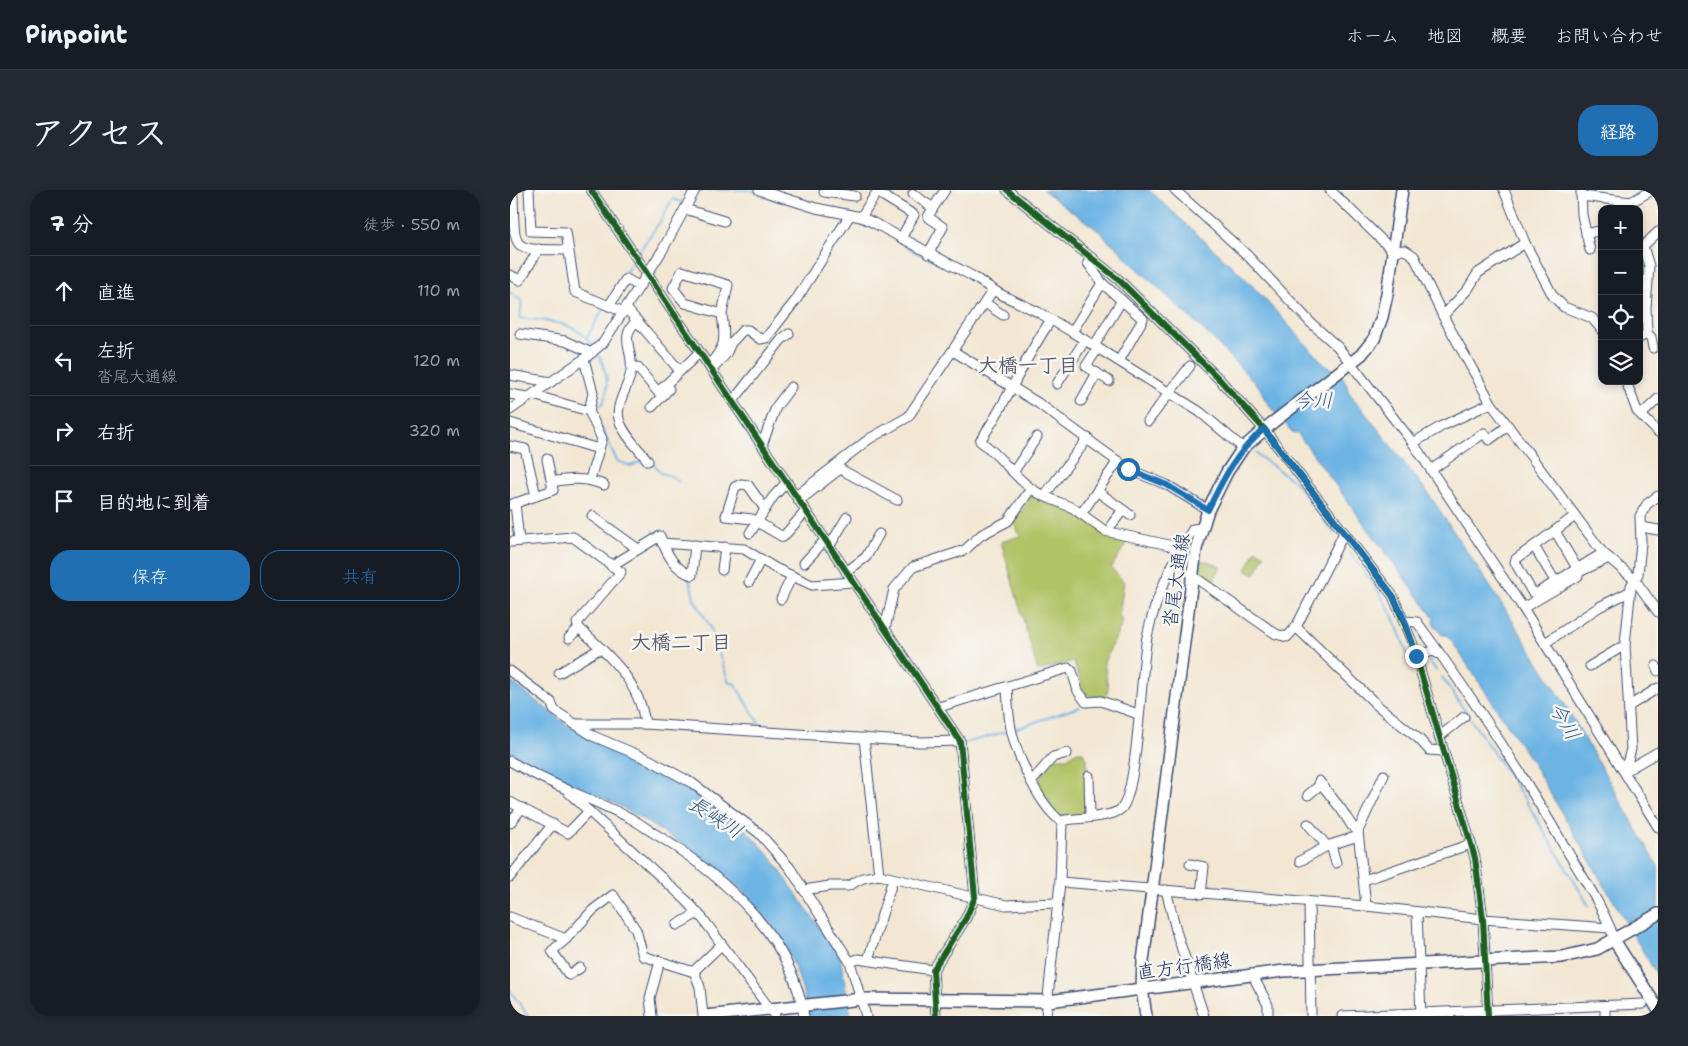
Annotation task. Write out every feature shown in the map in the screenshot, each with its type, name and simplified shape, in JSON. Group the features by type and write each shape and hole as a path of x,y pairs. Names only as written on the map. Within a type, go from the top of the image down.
{"main road":[{"name":"沓尾大通線","path":"1146,1016 1142,989 1143,961 1193,576 1201,528 1227,472 1243,448 1368,347 1378,330 1384,310 1402,190"},
{"name":"直方行橋線","path":"704,1016 804,1009 859,999 1048,1001 1310,968 1562,957 1597,949 1658,914"},
{"path":"1618,938 1658,1009"}],"street":[{"path":"516,190 510,193 513,195 512,213 516,243 522,248 568,250"},
{"path":"529,190 531,231 566,232 575,292 609,306 625,310 637,321 680,371"},
{"path":"592,190 960,741 975,896 966,918 933,970 936,1016"},
{"path":"510,410 588,356 610,334 648,273 695,190"},
{"path":"759,190 816,208 862,217 1072,332 1205,416 1243,448"},
{"path":"928,254 942,227 928,217 945,190"},
{"path":"1008,190 1093,258 1145,304 1268,426 1344,533 1384,583 1405,621 1471,844 1481,888 1488,1013"},
{"path":"1175,190 1247,255 1357,374 1413,444 1523,608 1625,771 1658,828"},
{"path":"1330,190 1393,251 1405,250 1414,256 1443,316 1492,403 1575,516 1606,555 1635,580 1658,612"},
{"path":"1504,190 1525,243 1558,302 1598,323"},
{"path":"1590,250 1581,193 1628,205 1652,190"},
{"path":"912,191 933,208"},
{"path":"827,192 855,196"},
{"path":"862,217 877,192 914,215 900,238"},
{"path":"685,209 724,221"},
{"path":"632,369 637,367 658,392 680,371 726,354 731,343 742,330 748,330 760,339 766,338 796,300 850,215"},
{"path":"1586,234 1598,231"},
{"path":"1643,303 1649,266 1643,246 1658,232"},
{"path":"1443,316 1468,289 1478,273 1525,243"},
{"path":"510,275 520,280 539,249"},
{"path":"1093,258 1088,263 1089,266 1102,283 1143,319 1119,361"},
{"path":"652,407 682,375 722,351 725,342 722,314 728,286 682,270 673,288 685,303 722,314"},
{"path":"609,306 626,278 639,286"},
{"path":"1072,332 1102,283"},
{"path":"798,499 869,438 908,417 993,290"},
{"path":"1110,381 1086,366 1122,300"},
{"path":"985,303 1003,315"},
{"path":"1052,320 1035,342 999,415 980,442 1014,471 1030,490 1061,501 1105,531 1169,545 1180,551"},
{"path":"637,321 628,330 627,335 632,369 618,408 619,418 624,429 648,461"},
{"path":"520,334 565,341 588,356 593,393 589,411 602,439 590,480"},
{"path":"733,401 788,334"},
{"path":"1643,336 1650,337 1652,348"},
{"path":"1057,384 1085,340"},
{"path":"953,351 1012,389 1038,403 1135,473 1167,485 1208,510"},
{"path":"1148,421 1190,366"},
{"path":"1081,401 1097,373"},
{"path":"510,375 551,382"},
{"path":"1627,385 1637,411 1657,429"},
{"path":"762,445 776,407 791,387"},
{"path":"510,394 530,396 589,411"},
{"path":"1641,414 1658,399"},
{"path":"1413,444 1442,426 1492,403"},
{"path":"510,423 599,449"},
{"path":"1431,470 1484,433 1489,440 1508,426"},
{"path":"1014,471 1037,437"},
{"path":"1044,496 1088,438"},
{"path":"510,446 525,449 536,496"},
{"path":"546,459 553,490 512,504 515,542 573,537 621,572 577,623 579,628 602,648 638,694 645,724"},
{"path":"1081,514 1118,461"},
{"path":"798,499 840,469 897,500"},
{"path":"552,482 568,479 590,480 604,486"},
{"path":"750,534 765,509 787,482"},
{"path":"765,509 748,485 741,484 736,487 726,516 757,521 783,537 806,511"},
{"path":"885,628 894,589 913,567 964,550 981,536 1008,521 1030,490"},
{"path":"1098,491 1126,512 1112,524"},
{"path":"1625,771 1631,749 1625,645 1631,590 1638,574 1643,509 1658,496"},
{"path":"592,516 638,549"},
{"path":"1575,516 1516,559 1515,562 1532,592 1536,593 1577,568 1606,555"},
{"path":"804,563 827,543 847,517"},
{"path":"1641,527 1658,530"},
{"path":"1062,822 1116,813 1126,803 1133,772 1144,656 1150,624 1164,583 1180,551 1193,529 1201,528"},
{"path":"1556,531 1577,568"},
{"path":"1193,576 1281,637 1287,637 1296,627 1344,533"},
{"path":"846,572 866,557 879,534"},
{"path":"611,566 660,536 666,554 673,562 692,574 694,545"},
{"path":"662,543 744,549 812,585 853,582"},
{"path":"1534,546 1555,582"},
{"path":"722,570 725,547"},
{"path":"1523,608 1578,576 1579,572 1606,555"},
{"path":"749,582 760,559"},
{"path":"781,599 792,576"},
{"path":"1545,643 1631,590"},
{"path":"1405,621 1416,622 1439,654 1537,800 1610,928 1618,938"},
{"path":"1296,627 1378,706 1419,739 1429,750 1443,751"},
{"path":"568,638 579,628"},
{"path":"1590,666 1625,645"},
{"path":"559,673 602,648"},
{"path":"1416,656 1433,651 1439,654"},
{"path":"939,708 1068,668 1072,671 1078,691 1086,702 1101,701 1138,714"},
{"path":"510,671 551,702 554,710 574,724 593,736 650,760 677,774 733,812 773,848 804,890 850,962 859,999 866,1016"},
{"path":"1007,686 1011,732 1032,781 1053,816 1062,822"},
{"path":"1629,706 1658,688"},
{"path":"1439,737 1464,717"},
{"path":"574,724 645,724 864,738 960,741"},
{"path":"864,738 879,875"},
{"path":"1625,771 1658,752"},
{"path":"1032,781 1053,757 1067,753"},
{"path":"510,761 565,790 592,799 637,822 692,858 735,893 778,947 795,976 804,1009"},
{"path":"1089,776 1090,817"},
{"path":"1366,906 1358,833 1384,776"},
{"path":"1308,795 1320,782 1342,809 1358,833"},
{"path":"565,790 664,879 698,913 772,1012"},
{"path":"510,802 568,832 592,799"},
{"path":"510,823 522,808"},
{"path":"1046,1016 1060,882 1062,822"},
{"path":"510,877 554,824"},
{"path":"1308,824 1329,845 1336,863"},
{"path":"1300,861 1329,845 1358,833"},
{"path":"1364,880 1471,844"},
{"path":"1190,864 1204,867 1200,894"},
{"path":"804,890 830,886 848,886 863,878 879,875 975,896 1006,905 1057,903"},
{"path":"868,960 893,879"},
{"path":"1060,882 1366,906 1484,919 1610,928"},
{"path":"1166,890 1177,934 1204,1016"},
{"path":"580,968 569,975 552,951 593,910 613,895 636,930 642,954 660,962 694,972"},
{"path":"1309,902 1311,1016"},
{"path":"1417,912 1421,1014"},
{"path":"677,925 698,913"},
{"path":"510,917 566,938"},
{"path":"694,972 721,945"},
{"path":"850,962 858,959 933,970"},
{"path":"652,1016 650,998 660,962"},
{"path":"694,972 700,987 704,1016"},
{"path":"1252,974 1268,1005 1268,1016"},
{"path":"1342,1016 1488,1013 1643,1004"},
{"path":"1605,1006 1605,1016"},
{"path":"510,1009 514,1016"}],"green space":[{"path":"1031,496 1060,503 1129,539 1111,568 1124,582 1119,616 1123,622 1104,662 1108,688 1106,698 1086,695 1073,661 1038,671 1001,542 1020,536 1014,523"},
{"path":"1256,550 1265,555 1255,574 1246,570"},
{"path":"1200,561 1208,561 1221,567 1212,584 1198,577"},
{"path":"1076,752 1083,752 1087,758 1087,815 1057,817 1037,781 1056,758 1067,758"}],"water":[{"name":"今川","path":"1043,190 1149,190 1247,280 1326,366 1338,372 1344,378 1348,391 1428,493 1503,606 1563,701 1658,866 1658,977 1532,762 1451,640 1446,635 1442,635 1433,623 1434,618 1298,434 1292,432 1265,400 1260,388 1209,335 1122,254 1118,248 1107,240 1103,234"},
{"name":"長峡川","path":"510,681 569,726 688,789 744,828 768,853 840,957 851,1016 808,1016 801,984 790,956 775,930 737,886 714,867 626,809 550,775 510,753"}],"waterway":[{"path":"697,193 705,190 749,190 756,192"},
{"path":"770,198 780,201"},
{"path":"638,253 661,220 672,199 685,203"},
{"path":"852,220 864,223"},
{"path":"902,243 915,252 941,264"},
{"path":"623,277 634,259"},
{"path":"510,293 522,301 520,318 552,322 570,327 586,337 593,346"},
{"path":"587,337 605,306"},
{"path":"597,352 605,371 607,390 603,403 594,411 617,461 631,466 644,460"},
{"path":"1255,453 1295,482 1334,533"},
{"path":"651,460 661,473 671,476 679,482"},
{"path":"653,530 656,535"},
{"path":"1350,553 1371,580 1393,617 1410,663"},
{"path":"686,576 691,584 694,599 710,626 729,683 734,683 763,729"},
{"path":"1426,656 1436,670"},
{"path":"1442,677 1526,801 1589,906"},
{"path":"1015,729 1079,707"},
{"path":"630,728 691,731"},
{"path":"962,744 1008,731"},
{"path":"510,990 528,1016"}],"cycle path":[{"path":"591,190 960,741 975,897 966,918 933,970 936,1016"},
{"path":"1007,190 1119,280 1220,380 1264,429 1393,596 1412,642 1475,858 1483,919 1488,1016"}],"district":[{"name":"大橋一丁目","path":"1028,365"},
{"name":"大橋二丁目","path":"681,642"}],"route":[{"path":"1128,469 1148,479 1167,485 1208,510 1235,458 1250,440 1264,429 1393,596 1405,621 1416,656"}]}
